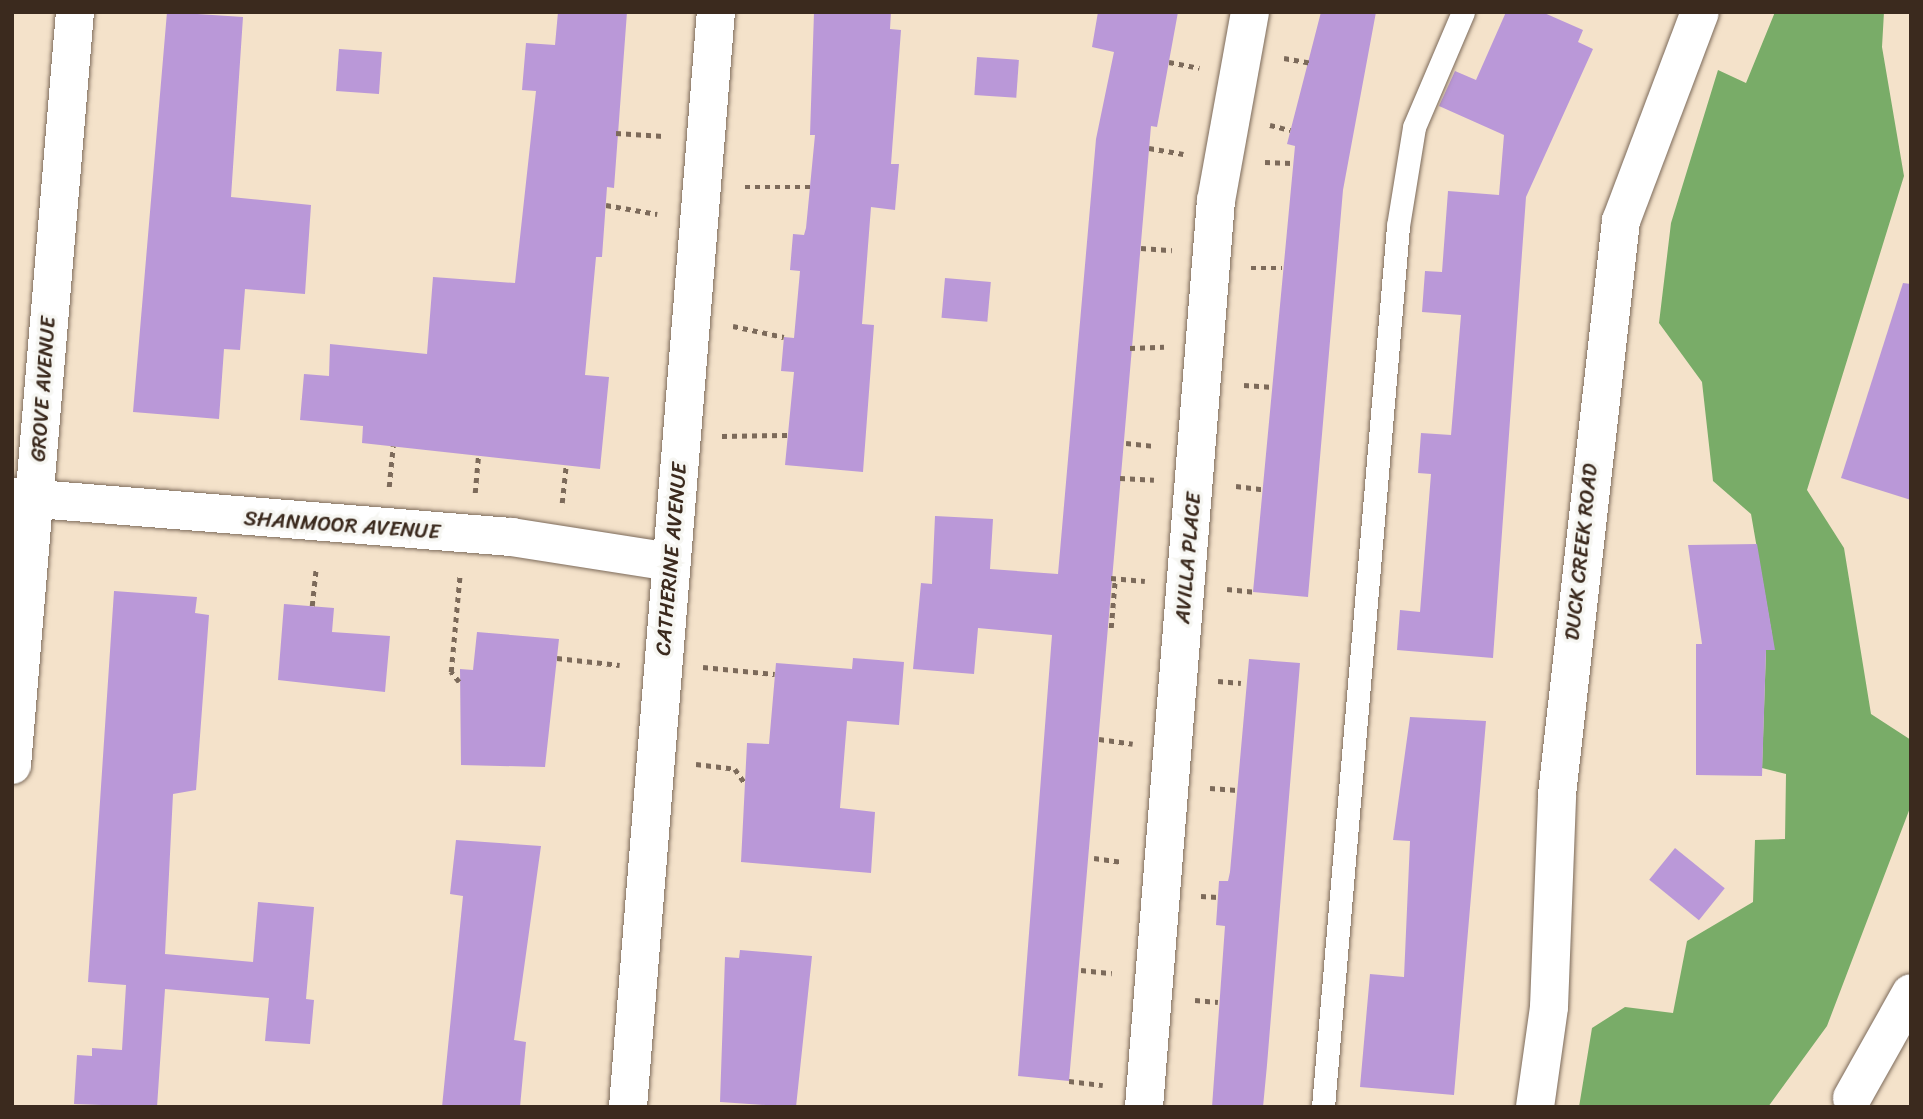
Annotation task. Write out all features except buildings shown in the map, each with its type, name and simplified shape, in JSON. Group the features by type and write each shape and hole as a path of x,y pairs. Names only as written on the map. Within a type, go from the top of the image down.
{"main road":[{"name":"GROVE AVENUE","path":"12,765 23,498 75,12"},
{"name":"CATHERINE AVENUE","path":"628,1107 716,12"},
{"name":"AVILLA PLACE","path":"1144,1107 1218,187 1250,12"},
{"name":"DUCK CREEK ROAD","path":"1535,1107 1549,1007 1557,795 1621,220 1700,12"},
{"name":"SHANMOOR AVENUE","path":"23,498 466,534 671,562"},
{"path":"1848,1102 1911,993"},
{"path":"1848,1102 1911,1031"}],"lane":[{"path":"1322,1107 1398,226 1414,127 1463,12"}],"path":[{"path":"616,133 664,136"},
{"path":"741,187 810,187"},
{"path":"606,205 658,214"},
{"path":"729,325 784,337"},
{"path":"720,436 788,435"},
{"path":"459,682 451,672 466,534"},
{"path":"312,606 316,568"},
{"path":"1111,628 1115,579"},
{"path":"557,658 620,665"},
{"path":"699,666 775,674"},
{"path":"692,764 735,769 744,782"}],"green space":[{"path":"1775,12 1884,12 1882,47 1904,176 1807,490 1844,548 1871,714 1911,740 1910,808 1827,1026 1768,1107 1579,1107 1592,1028 1625,1007 1673,1013 1687,941 1753,902 1755,840 1785,839 1786,774 1762,768 1766,650 1773,650 1751,514 1713,481 1702,382 1659,323 1671,223 1718,70 1746,83"}]}
